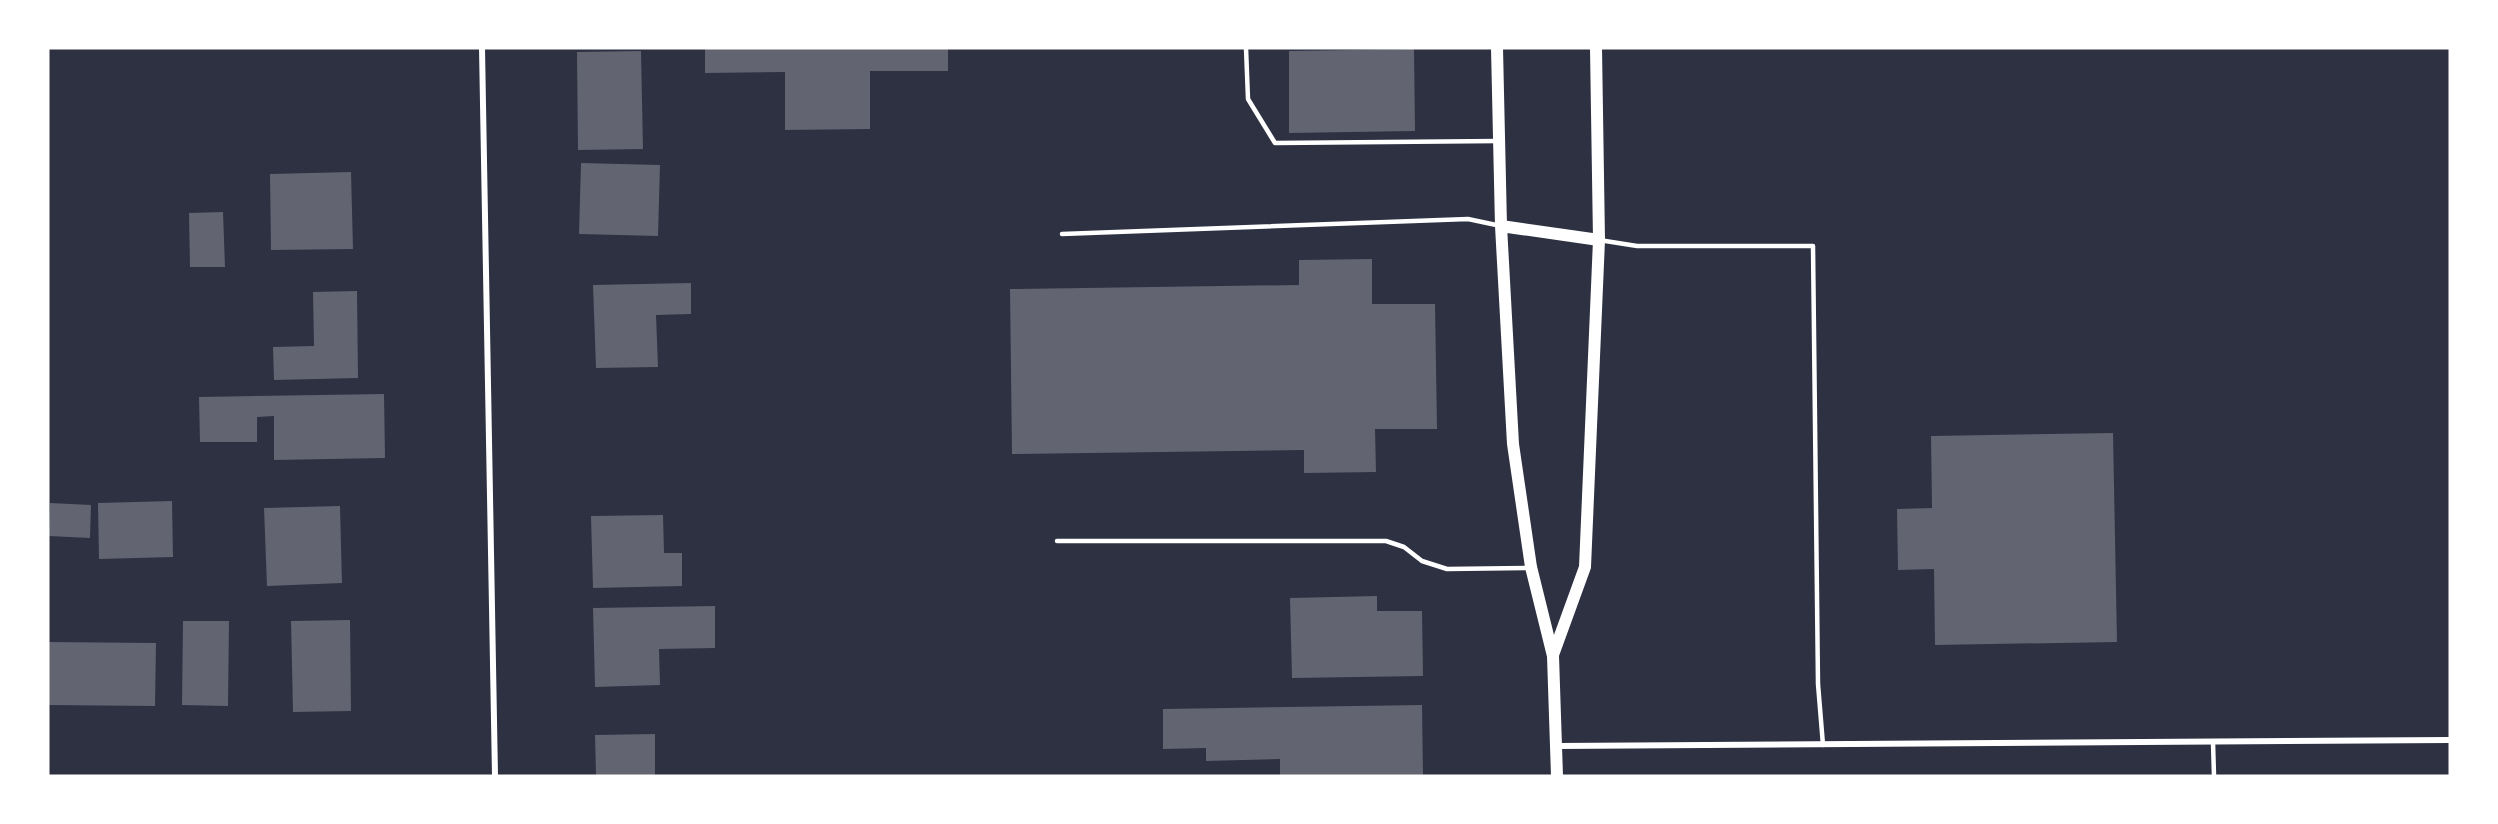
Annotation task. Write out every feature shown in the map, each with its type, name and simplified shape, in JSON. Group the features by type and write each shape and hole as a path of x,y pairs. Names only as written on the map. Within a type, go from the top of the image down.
{"main road":[{"path":"1497,48 1501,226 1513,444 1531,567 1553,656 1557,776"},
{"path":"1553,656 1585,567 1599,240 1596,48"},
{"path":"1501,226 1599,240"}],"street":[{"path":"482,48 495,776"},
{"path":"1557,747 2450,740"}],"lane":[{"path":"1246,48 1248,99 1275,143 1499,141"},
{"path":"1062,234 1468,219 1501,226"},
{"path":"1599,240 1637,246 1813,246 1818,684 1822,745"},
{"path":"1057,540 1386,540 1404,547 1422,561 1447,569 1531,567"},
{"path":"2213,742 2214,776"}],"building":[{"path":"705,48 948,48 948,71 870,71 870,129 785,130 785,72 705,73"},
{"path":"1414,49 1415,131 1289,133 1289,51"},
{"path":"641,51 643,149 578,150 577,52"},
{"path":"581,163 660,165 658,236 579,234"},
{"path":"351,172 353,249 271,250 270,174"},
{"path":"223,212 225,267 190,267 189,213"},
{"path":"1372,259 1372,304 1435,304 1437,429 1375,429 1376,472 1304,473 1304,450 1012,454 1010,289 1299,285 1299,260"},
{"path":"691,283 691,314 656,315 658,367 596,368 593,285"},
{"path":"357,291 358,378 274,380 273,347 314,346 313,292"},
{"path":"384,394 385,458 274,460 274,416 257,417 257,442 200,442 199,397"},
{"path":"2113,433 2117,642 1935,645 1934,569 1898,570 1897,509 1932,508 1931,436"},
{"path":"172,501 173,557 99,559 98,503"},
{"path":"50,503 91,505 90,538 49,536"},
{"path":"340,506 342,583 267,586 264,508"},
{"path":"663,515 664,553 682,553 682,586 593,588 591,516"},
{"path":"1377,596 1377,611 1422,611 1423,676 1292,678 1290,598"},
{"path":"715,606 715,648 659,649 660,685 595,687 593,608"},
{"path":"350,620 351,711 293,712 291,621"},
{"path":"183,621 229,621 228,706 182,705"},
{"path":"48,642 156,643 155,706 48,705"},
{"path":"1422,705 1423,776 1280,776 1280,759 1206,761 1206,748 1163,749 1163,709"},
{"path":"655,734 655,776 596,776 595,735"}]}
